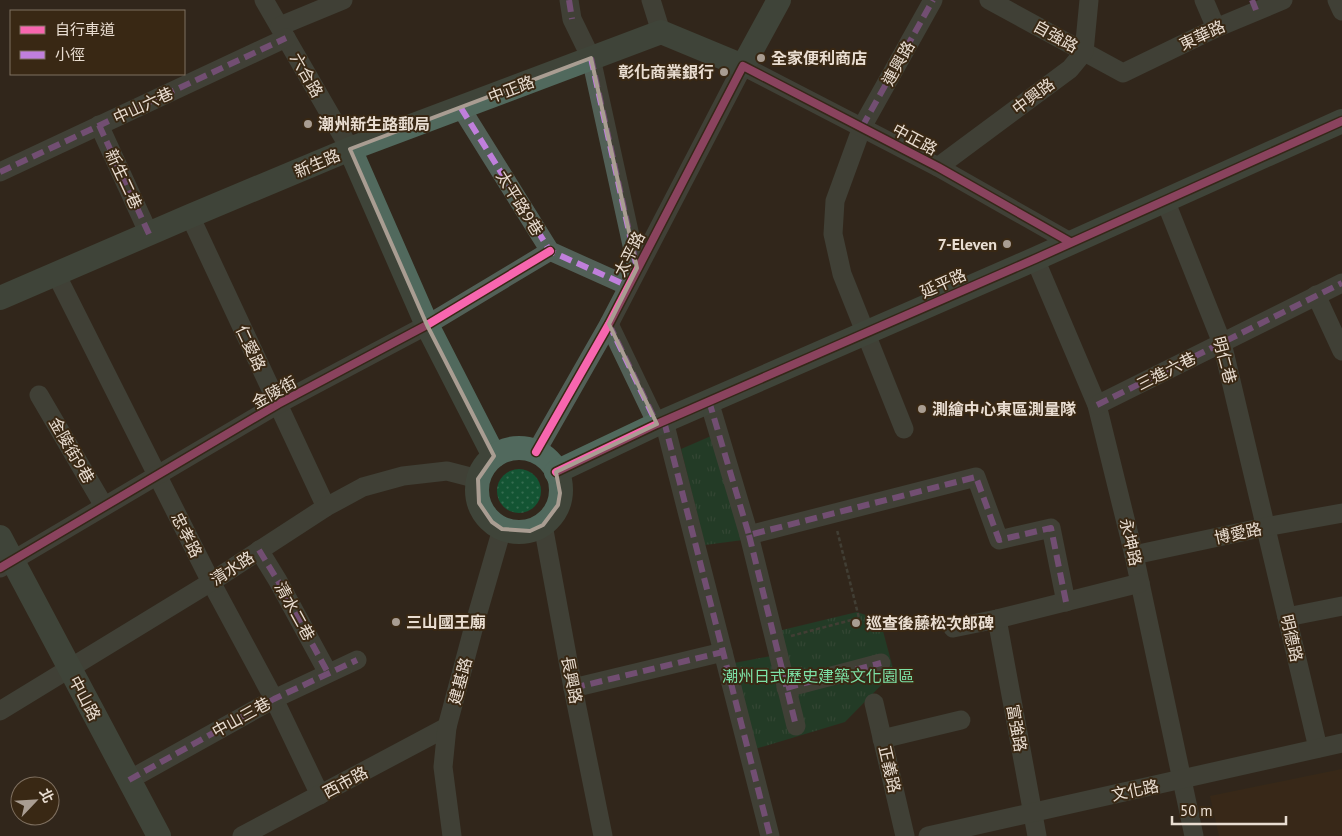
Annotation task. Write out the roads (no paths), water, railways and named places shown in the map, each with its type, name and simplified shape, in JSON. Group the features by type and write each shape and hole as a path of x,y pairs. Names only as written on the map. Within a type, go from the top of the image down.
{"main road":[{"name":"太平路","path":"743,66 779,0"},
{"name":"中正路","path":"350,150 661,32 743,66"},
{"name":"延平路","path":"556,472 661,422 1342,121"},
{"name":"新生路","path":"0,298 190,216 350,150 427,325 494,456"},
{"path":"518,448 536,452 550,462 556,472 560,493 558,505 552,516 530,530 516,532 502,529 484,514 479,503 478,479 484,466 494,456 506,450 518,448"},
{"name":"中山路","path":"0,537 4,559 69,670 159,836"}],"street":[{"name":"六合路","path":"264,0 350,150"},
{"name":"中山六巷","path":"0,172 99,125 344,0"},
{"path":"561,0 591,58 637,268"},
{"path":"568,0 572,19"},
{"path":"651,0 661,32"},
{"name":"連興路","path":"904,429 842,274 833,234 834,201 862,127 933,0"},
{"name":"自強路","path":"989,0 1123,73"},
{"path":"1084,52 1089,0"},
{"path":"1204,0 1216,28"},
{"name":"東華路","path":"1123,73 1216,28 1254,5 1283,0"},
{"path":"1337,0 1342,11"},
{"name":"中興路","path":"938,167 1070,69 1084,52"},
{"name":"中正路","path":"743,66 938,167 1070,242"},
{"name":"太平路","path":"536,452 609,324 743,66"},
{"name":"太平路9巷","path":"461,108 550,251 628,286"},
{"name":"新生二巷","path":"99,125 149,234"},
{"name":"明仁巷","path":"1165,200 1222,342 1266,527"},
{"name":"仁愛路","path":"190,216 326,507"},
{"name":"金陵街","path":"4,559 158,476 278,404 427,325 550,251"},
{"name":"永坤路","path":"1035,258 1097,405 1134,555 1194,836"},
{"name":"忠孝路","path":"56,274 211,582 274,698 320,795"},
{"name":"三進六巷","path":"1097,405 1342,283"},
{"path":"1316,295 1342,351"},
{"path":"609,324 661,422 770,836"},
{"name":"金陵街9巷","path":"40,395 104,506"},
{"path":"709,402 749,536 796,726"},
{"name":"清水路","path":"0,712 211,582 326,507 363,487 403,476 447,471 478,479"},
{"path":"749,536 976,477 999,540 1051,528 1066,602"},
{"name":"博愛路","path":"1134,555 1342,513"},
{"name":"長興路","path":"542,524 603,836"},
{"name":"明德路","path":"1266,527 1318,748"},
{"name":"建基路","path":"452,836 442,767 447,727 502,529"},
{"name":"清水二巷","path":"259,550 328,673"},
{"path":"953,628 997,619 1140,583"},
{"path":"1287,617 1342,606"},
{"name":"富強路","path":"997,619 1037,836"},
{"path":"573,688 723,652"},
{"name":"中山三巷","path":"129,780 274,698 357,660"},
{"path":"786,688 881,663"},
{"name":"正義路","path":"874,703 905,836"},
{"path":"882,739 960,720"},
{"name":"西市路","path":"242,836 447,727"},
{"name":"文化路","path":"928,836 1342,743"}],"place":[{"name":"全家便利商店","path":"761,58"},
{"name":"彰化商業銀行","path":"724,72"},
{"name":"潮州新生路郵局","path":"308,124"},
{"name":"7-Eleven","path":"1007,244"},
{"name":"測繪中心東區測量隊","path":"922,409"},
{"name":"三山國王廟","path":"396,622"},
{"name":"巡查後藤松次郎碑","path":"856,623"}],"park label":[{"name":"潮州日式歷史建築文化園區","path":"818,676"}]}
